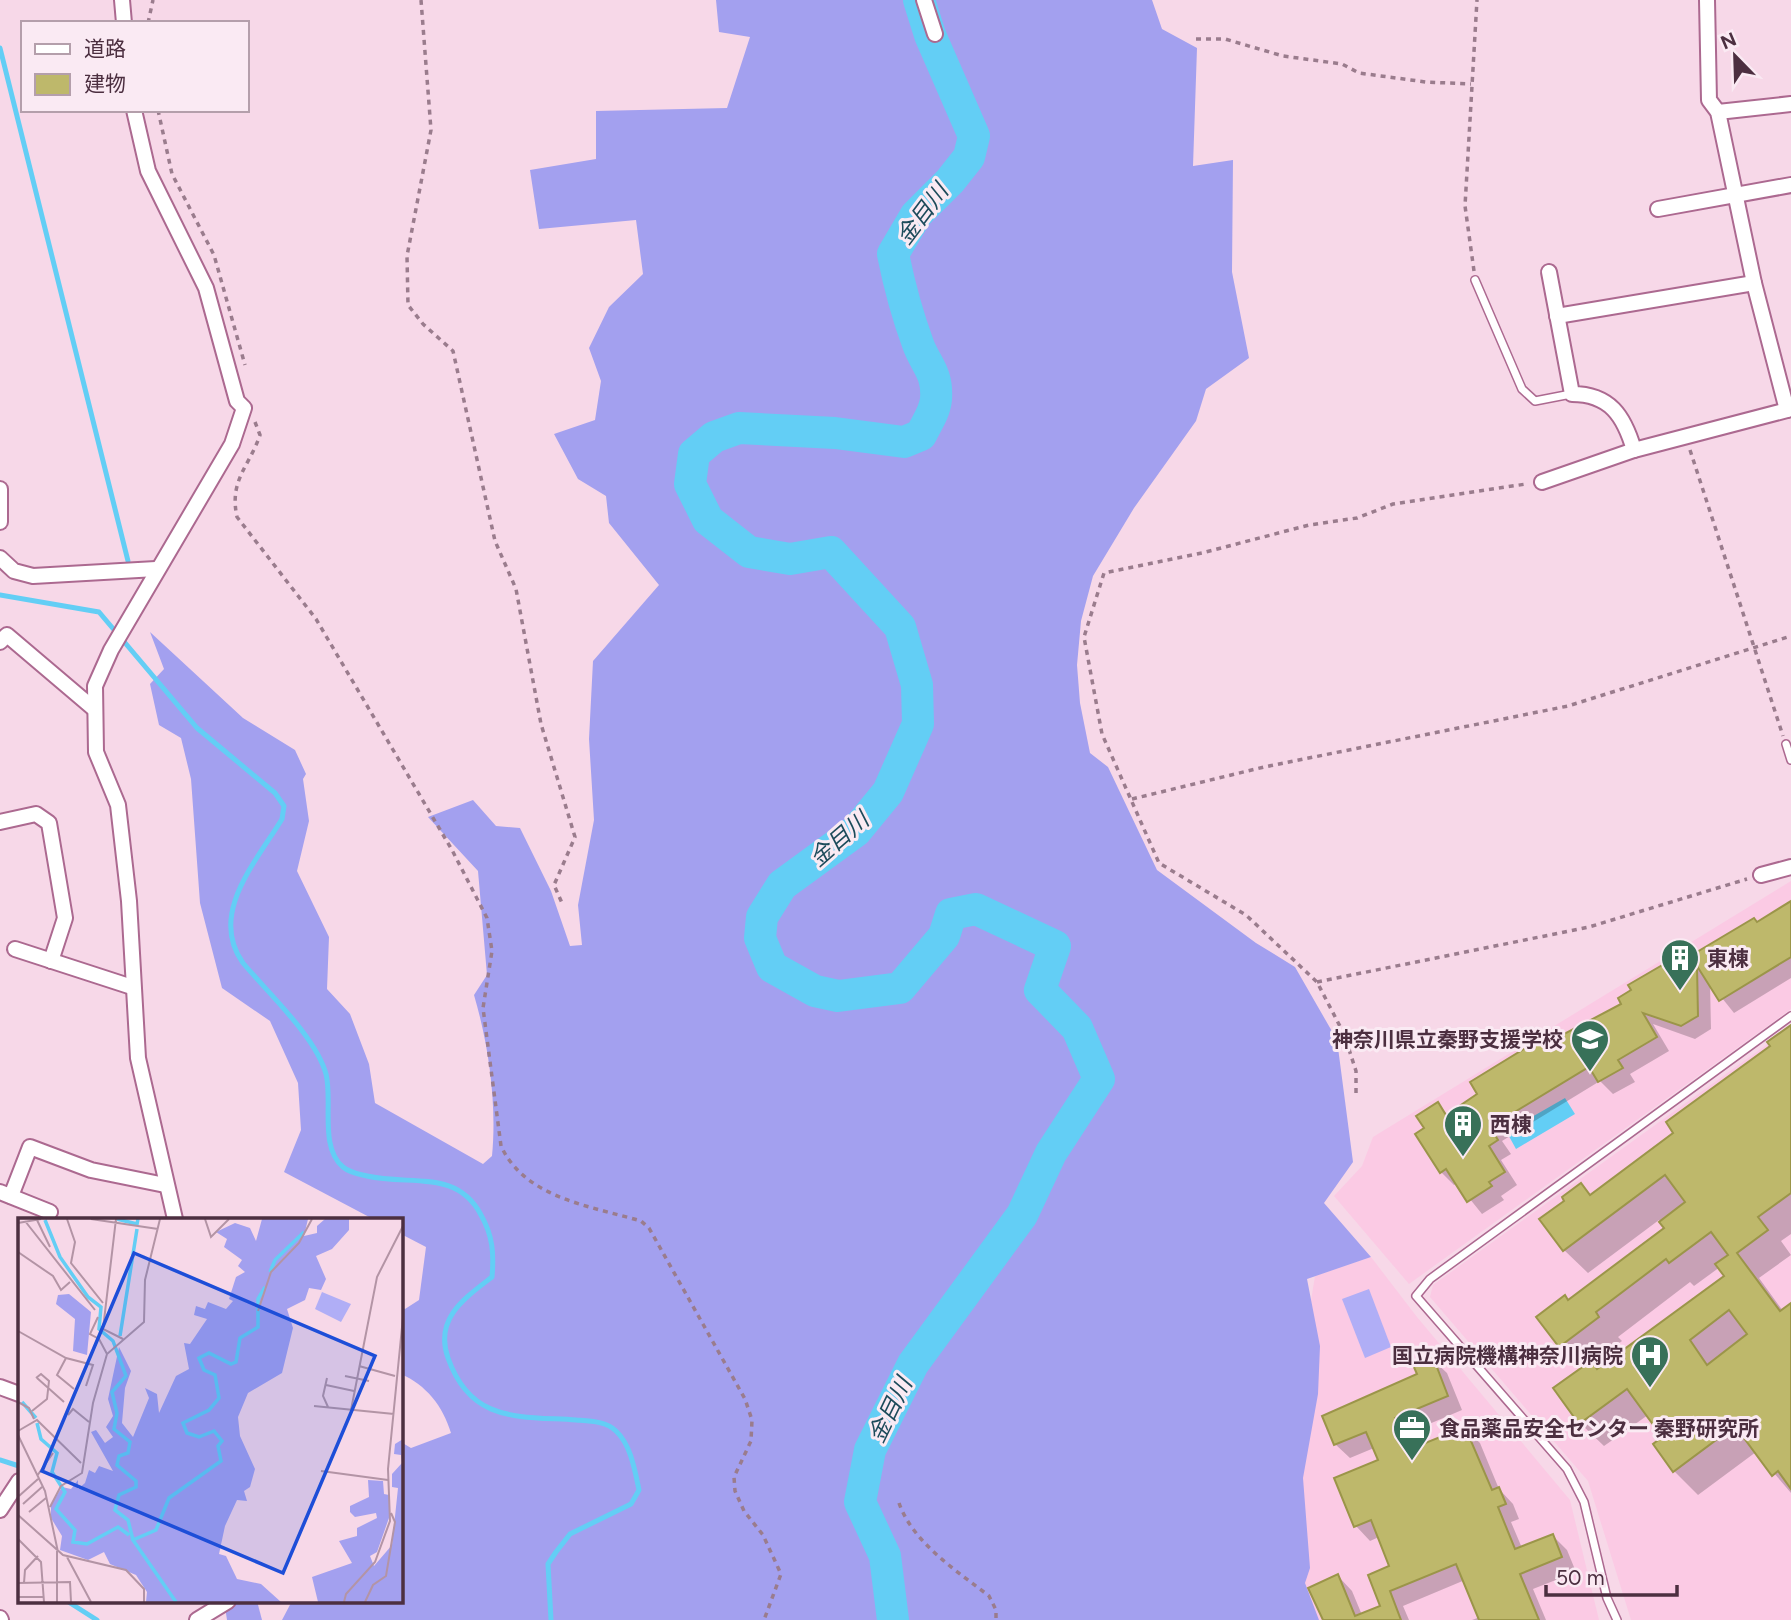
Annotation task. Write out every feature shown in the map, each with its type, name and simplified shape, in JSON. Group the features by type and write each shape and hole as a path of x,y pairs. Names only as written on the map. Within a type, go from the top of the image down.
{"street":[{"path":"122,0 124,21"},
{"path":"924,0 935,34"},
{"path":"1542,482 1634,450 1789,409 1754,284 1718,112 1709,100 1707,0"},
{"path":"1718,112 1791,104"},
{"path":"134,112 148,171 206,288 237,401 244,408 232,444 156,569 111,650 96,687 93,708 96,752 118,805 127,887 138,1058 175,1218"},
{"path":"1658,209 1791,186"},
{"path":"1549,272 1572,394 1584,394 1609,404 1626,423 1634,450"},
{"path":"1558,316 1754,284"},
{"path":"0,489 0,522"},
{"path":"0,558 14,571 33,576 156,569"},
{"path":"0,642 7,635 93,708"},
{"path":"0,822 36,814 49,823 65,918 51,961"},
{"path":"1760,875 1791,867"},
{"path":"15,949 132,987"},
{"path":"15,1140 91,1170 165,1185"},
{"path":"30,1147 5,1194 50,1212"},
{"path":"0,1387 18,1394"},
{"path":"1,1505 18,1482"},
{"path":"197,1620 226,1602"}],"lane":[{"path":"1475,280 1522,389 1535,401 1572,394"},
{"path":"1786,744 1791,760"},
{"path":"1616,1620 1607,1598 1584,1502 1567,1469 1416,1296 1430,1279 1791,1016"}],"path":[{"path":"149,21 153,0"},
{"path":"421,0 431,130 407,256 408,305 423,324 453,351 495,541 516,589 541,724 575,837 554,885 562,903"},
{"path":"1475,280 1465,205 1477,0"},
{"path":"1196,39 1225,39 1283,56 1342,64 1359,73 1426,82 1471,83"},
{"path":"244,408 256,423 260,435 236,483 233,499 237,517 316,619 452,850 487,918 492,951 483,1008 500,1146 510,1166 532,1184 561,1198 641,1222 649,1227 745,1399 752,1420 751,1441 734,1477 735,1491 744,1511 763,1535 781,1574 764,1620"},
{"path":"1685,437 1786,744"},
{"path":"1356,1093 1356,1071 1344,1034 1318,982 1246,915 1159,863 1102,734 1084,637 1104,573 1202,553 1309,525 1357,518 1393,504 1542,482"},
{"path":"1132,799 1278,764 1568,706 1791,636"},
{"path":"1318,982 1588,927 1760,875"},
{"path":"899,1503 905,1520 918,1535 989,1596 996,1610 996,1620"}],"shaded area":[{"path":"716,0 1152,0 1162,29 1197,48 1193,166 1233,160 1232,272 1249,358 1206,389 1196,421 1134,508 1093,576 1081,621 1077,665 1080,703 1090,753 1108,767 1157,870 1256,943 1295,967 1337,1040 1353,1162 1324,1203 1371,1257 1307,1279 1320,1346 1318,1394 1303,1478 1310,1568 1305,1583 1319,1620 282,1620 291,1602 402,1602 402,1443 411,1448 451,1433 432,1397 402,1375 402,1308 405,1309 419,1300 426,1247 402,1235 402,1218 371,1218 284,1172 301,1130 298,1083 270,1021 222,988 200,903 191,779 181,738 159,725 150,684 164,669 150,632 243,718 295,750 306,774 303,779 309,821 297,871 329,937 327,989 350,1014 369,1064 375,1103 483,1164 492,1156 493,1116 488,1055 474,995 487,975 478,871 428,817 473,800 496,826 520,828 551,891 570,946 582,945 578,905 594,820 589,739 593,661 659,585 609,523 606,496 578,479 554,434 595,420 601,381 589,348 609,307 643,274 636,220 539,229 530,170 596,159 596,111 727,108 750,37 719,32"},
{"name":"神奈川県立秦野支援学校","path":"1791,881 1791,1009 1409,1284 1334,1196 1362,1166 1373,1137"},
{"name":"国立病院機構神奈川病院","path":"1791,1027 1791,1620 1631,1620 1588,1481 1430,1297 1433,1285"},
{"path":"1565,1098 1575,1114 1516,1149 1505,1129 1511,1129"},
{"name":"食品薬品安全センター 秦野研究所","path":"1371,1257 1417,1317 1570,1500 1599,1620 1299,1620 1277,1510 1315,1276"},
{"path":"1369,1289 1391,1347 1365,1358 1342,1299"},
{"path":"231,1602 257,1602 262,1620 227,1620 225,1607"}],"building":[{"path":"1791,901 1791,957 1719,1001 1697,966 1698,1016 1681,1026 1643,1013 1657,1037 1618,1060 1623,1068 1598,1082 1589,1067 1490,1127 1498,1140 1489,1146 1505,1172 1489,1182 1492,1186 1467,1202 1446,1169 1440,1173 1415,1134 1424,1128 1416,1116 1438,1102 1446,1115 1477,1094 1470,1082 1545,1036 1549,1042 1621,1004 1618,998 1631,990 1628,985 1671,960 1675,965 1754,918 1757,922"},
{"path":"1791,1025 1791,1193 1758,1217 1768,1230 1737,1253 1780,1311 1791,1303 1791,1489 1778,1471 1772,1476 1735,1426 1673,1472 1653,1444 1662,1437 1627,1389 1579,1424 1553,1388 1591,1361 1597,1369 1724,1276 1715,1264 1728,1255 1711,1232 1669,1263 1666,1259 1596,1312 1599,1317 1559,1347 1536,1317 1565,1295 1568,1300 1664,1228 1659,1222 1685,1202 1665,1175 1563,1251 1539,1219 1564,1201 1562,1197 1581,1183 1590,1195 1673,1133 1666,1122 1770,1046 1767,1042","holes":["1729,1310 1747,1334 1707,1365 1690,1340"]},
{"path":"1433,1357 1448,1396 1395,1418 1408,1450 1465,1427 1492,1490 1499,1487 1506,1504 1498,1507 1515,1549 1553,1534 1562,1557 1520,1574 1539,1620 1479,1620 1456,1564 1390,1591 1401,1620 1323,1620 1308,1588 1338,1574 1355,1616 1380,1606 1368,1575 1389,1566 1371,1520 1354,1527 1334,1478 1378,1460 1366,1432 1334,1445 1322,1416 1417,1374 1413,1365"}],"waterway":[{"name":"金目川","path":"893,1620 885,1556 860,1502 870,1450 913,1364 1022,1215 1051,1153 1099,1079 1077,1028 1040,990 1055,946 976,909 951,914 944,936 900,988 838,996 815,991 772,967 760,938 762,917 782,885 856,831 888,792 918,724 917,685 900,627 831,552 790,559 749,552 708,520 690,484 694,454 714,437 739,428 835,433 904,442 921,435 930,418 936,399 935,382 910,321 893,254 916,215 950,181 969,157 974,136 930,35 919,0"},
{"path":"0,48 128,561"},
{"path":"0,595 99,612 197,728 275,793 284,806 282,819 240,889 233,907 231,926 234,945 243,963 290,1016 321,1060 328,1085 329,1136 336,1158 343,1167 358,1174 446,1185 471,1201 481,1215 492,1245 492,1277 455,1310 445,1331 448,1358 458,1379 470,1395 483,1405 516,1416 602,1423 616,1431 632,1459 639,1490 631,1504 570,1534 548,1564 551,1620"},
{"path":"0,1460 18,1466"},
{"path":"69,1602 97,1620"}],"place":[{"name":"東棟","path":"1680,992"},
{"name":"神奈川県立秦野支援学校","path":"1590,1073"},
{"name":"西棟","path":"1463,1158"},
{"name":"国立病院機構神奈川病院","path":"1650,1389"},
{"name":"食品薬品安全センター 秦野研究所","path":"1412,1462"}]}
